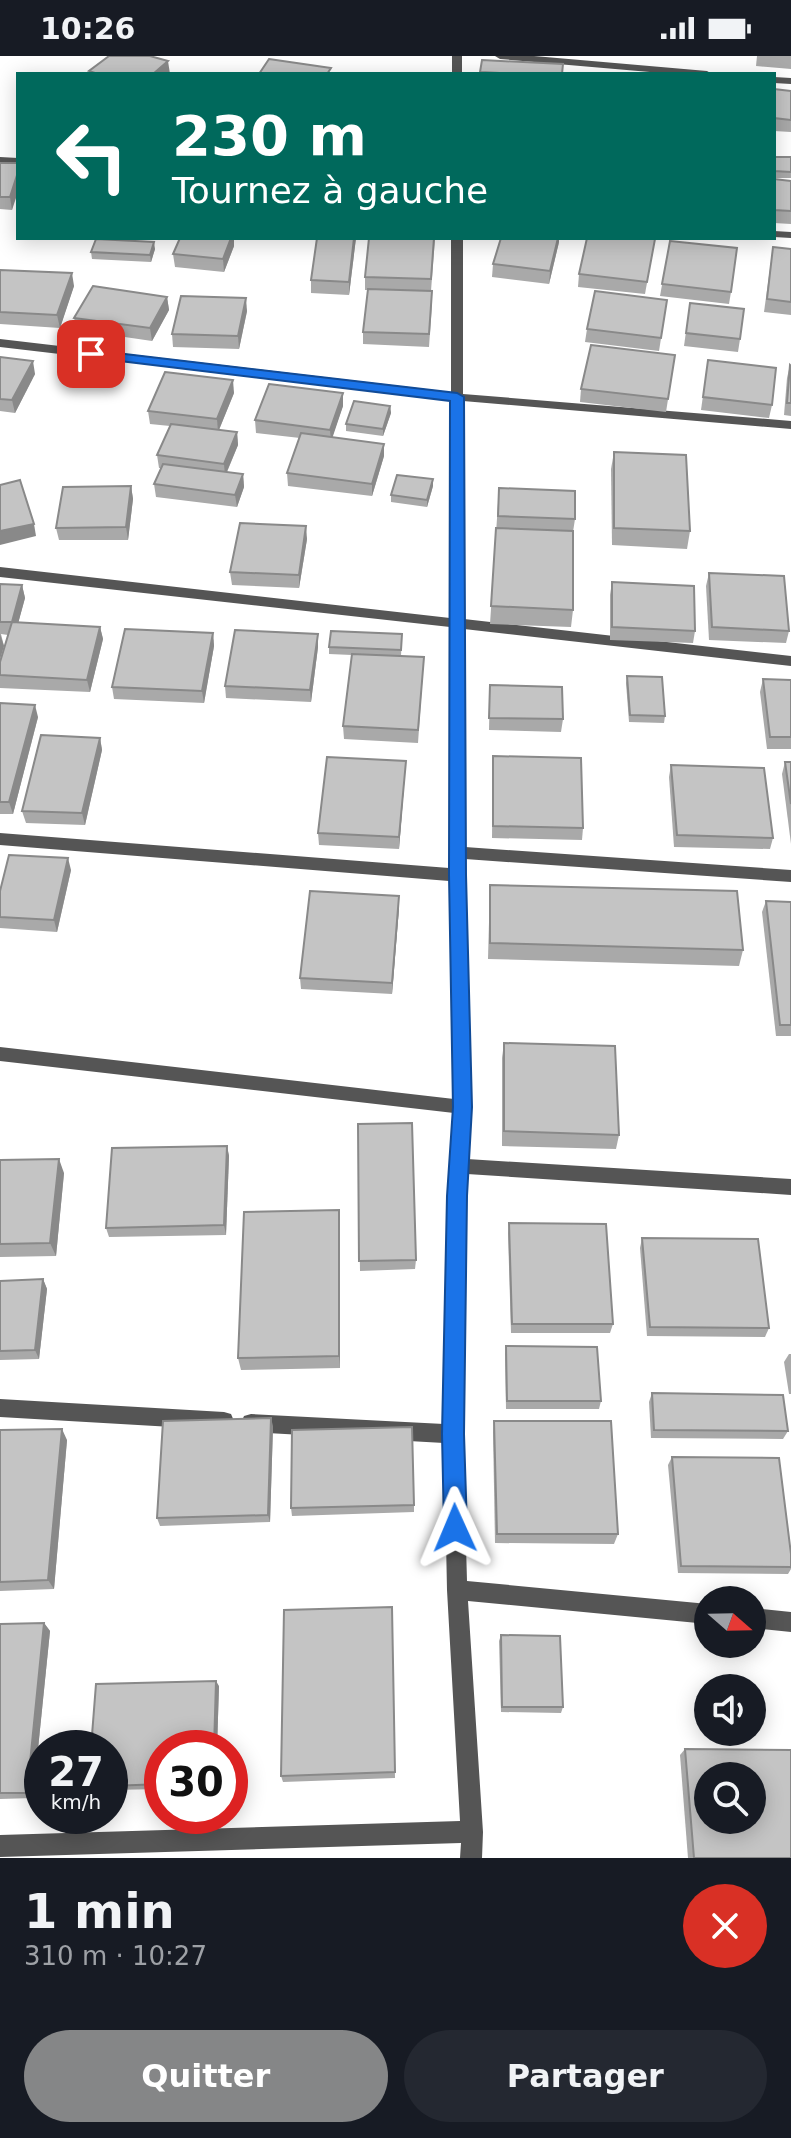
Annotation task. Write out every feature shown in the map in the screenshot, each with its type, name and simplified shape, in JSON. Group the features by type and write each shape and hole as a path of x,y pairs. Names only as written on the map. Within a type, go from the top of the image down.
{"street":[{"path":"500,56 684,72"},
{"path":"457,240 457,875 463,1107 458,1166 453,1434 457,1590 471,1858"},
{"path":"0,343 457,397 791,425"},
{"path":"0,572 791,661"},
{"path":"0,839 457,875"},
{"path":"458,853 791,876"},
{"path":"0,1054 463,1107"},
{"path":"458,1166 791,1187"},
{"path":"0,1408 453,1434"},
{"path":"457,1590 694,1613"},
{"path":"766,1619 791,1622"},
{"path":"0,1846 472,1832"}],"building":[{"path":"109,56 150,56 168,61 155,72 89,71"},
{"path":"269,59 331,68 328,72 260,72"},
{"path":"482,60 563,64 562,72 480,72"},
{"path":"776,89 791,91 791,120 776,118"},
{"path":"776,157 791,157 791,172 776,171"},
{"path":"0,163 16,163 16,178 10,197 0,197"},
{"path":"776,179 791,181 791,211 776,210"},
{"path":"96,240 154,242 150,255 91,252"},
{"path":"179,240 230,240 223,259 173,254"},
{"path":"317,240 354,240 349,282 311,280"},
{"path":"369,240 434,240 431,279 365,277"},
{"path":"500,240 558,240 550,271 493,264"},
{"path":"587,240 655,240 647,282 579,274"},
{"path":"670,241 737,248 731,292 662,284"},
{"path":"773,247 791,249 791,302 767,299"},
{"path":"0,270 72,273 57,315 0,312"},
{"path":"93,286 167,297 150,328 74,318"},
{"path":"368,289 432,291 429,334 363,332"},
{"path":"595,291 667,300 661,338 587,329"},
{"path":"181,296 246,298 238,336 172,334"},
{"path":"690,303 744,309 740,339 686,333"},
{"path":"591,345 675,355 668,399 581,389"},
{"path":"0,357 33,361 12,400 0,399"},
{"path":"708,360 776,368 772,405 703,397"},
{"path":"790,365 791,403 787,403"},
{"path":"165,372 233,380 217,419 148,411"},
{"path":"269,384 343,393 330,430 255,420"},
{"path":"354,401 390,406 383,429 346,424"},
{"path":"171,424 237,432 224,464 157,455"},
{"path":"301,433 384,444 372,484 287,473"},
{"path":"614,452 686,455 690,531 614,528"},
{"path":"163,464 243,474 235,495 154,484"},
{"path":"397,475 433,479 427,500 391,495"},
{"path":"20,480 34,524 0,531 0,485"},
{"path":"131,486 126,527 56,528 63,487"},
{"path":"499,488 575,491 575,519 498,516"},
{"path":"240,523 306,526 299,575 230,572"},
{"path":"496,528 573,531 573,610 491,606"},
{"path":"709,573 784,576 789,631 712,627"},
{"path":"612,582 694,586 695,631 612,627"},
{"path":"0,584 22,585 12,622 0,622"},
{"path":"12,622 100,627 87,680 0,675 0,662"},
{"path":"125,629 213,633 202,691 112,687"},
{"path":"235,630 318,634 310,690 225,686"},
{"path":"331,631 402,634 401,650 329,647"},
{"path":"352,654 424,657 418,730 343,726"},
{"path":"627,676 662,677 665,716 630,715"},
{"path":"763,679 791,680 791,737 770,737"},
{"path":"490,685 562,687 563,719 489,718"},
{"path":"0,703 35,705 9,802 0,802"},
{"path":"41,735 100,738 82,813 22,811"},
{"path":"493,756 581,758 583,828 493,826"},
{"path":"327,757 406,761 399,837 318,833"},
{"path":"785,762 791,762 791,804"},
{"path":"671,765 764,768 773,838 677,835"},
{"path":"9,855 68,858 54,920 0,917 0,891"},
{"path":"490,885 737,891 743,950 490,943"},
{"path":"310,891 399,896 392,983 300,978"},
{"path":"766,901 791,902 791,1025 780,1025"},
{"path":"504,1043 615,1046 619,1135 504,1131"},
{"path":"412,1123 416,1260 359,1261 358,1124"},
{"path":"227,1146 224,1225 106,1228 112,1148"},
{"path":"59,1159 50,1243 0,1244 0,1160"},
{"path":"339,1210 339,1356 238,1358 244,1212"},
{"path":"509,1223 606,1224 613,1324 512,1324"},
{"path":"642,1238 758,1239 769,1328 650,1327"},
{"path":"43,1279 35,1350 0,1351 0,1281"},
{"path":"506,1346 597,1347 601,1401 507,1401"},
{"path":"652,1393 783,1395 788,1431 654,1430"},
{"path":"271,1418 268,1515 157,1518 163,1421"},
{"path":"494,1421 611,1421 618,1534 497,1534"},
{"path":"412,1427 414,1505 291,1508 292,1430"},
{"path":"62,1429 48,1580 0,1582 0,1430"},
{"path":"672,1457 779,1458 791,1567 681,1566"},
{"path":"392,1607 395,1772 281,1776 284,1610"},
{"path":"44,1623 33,1730 24,1730 24,1793 0,1793 0,1624"},
{"path":"501,1635 560,1636 563,1707 502,1707"},
{"path":"216,1681 215,1730 144,1730 144,1785 128,1785 128,1730 92,1730 96,1684"},
{"path":"685,1749 791,1750 791,1858 694,1858"}],"route":[{"path":"91,354 457,397 457,875 463,1107 457,1196 453,1434 455,1528"}]}
